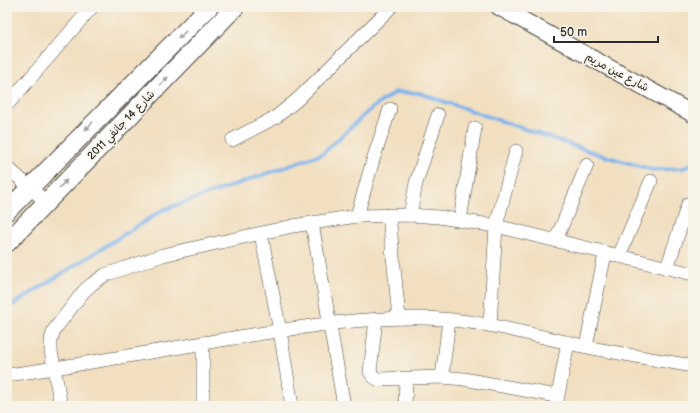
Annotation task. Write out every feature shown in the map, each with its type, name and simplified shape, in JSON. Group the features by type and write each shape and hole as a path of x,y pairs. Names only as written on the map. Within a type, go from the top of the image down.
{"main road":[{"name":"شارع 14 جانفي 2011","path":"7,211 29,187 209,7"},
{"name":"شارع 14 جانفي 2011","path":"7,242 236,7"}],"street":[{"path":"7,105 92,7"},
{"path":"232,140 276,117 287,109 390,7"},
{"name":"شارع عين مريم","path":"499,7 693,114"},
{"path":"357,216 373,160 390,109"},
{"path":"410,215 416,183 438,115"},
{"path":"460,220 475,128"},
{"path":"490,325 496,226 516,151"},
{"path":"556,240 587,165"},
{"path":"9,170 46,202"},
{"path":"619,256 651,181"},
{"path":"667,268 688,204"},
{"path":"389,215 399,318"},
{"path":"61,406 53,368 50,345 51,340 54,330 84,291 92,284 105,275 163,255 312,223 357,216 389,215 410,215 460,220 496,226 556,240 605,254 693,274"},
{"path":"312,223 344,406"},
{"path":"261,234 280,331 292,406"},
{"path":"586,346 605,254"},
{"path":"7,374 53,368 280,331 329,324 399,318 424,318 490,325 650,359 693,366"},
{"path":"376,319 371,375 377,379 442,377 464,379 557,401 568,342"},
{"path":"442,377 449,320"},
{"path":"203,343 203,406"},
{"path":"405,406 406,379"}],"waterway":[{"path":"7,307 163,210 322,154 373,107 396,92 419,93 598,154 653,170 684,168 693,162"}]}
